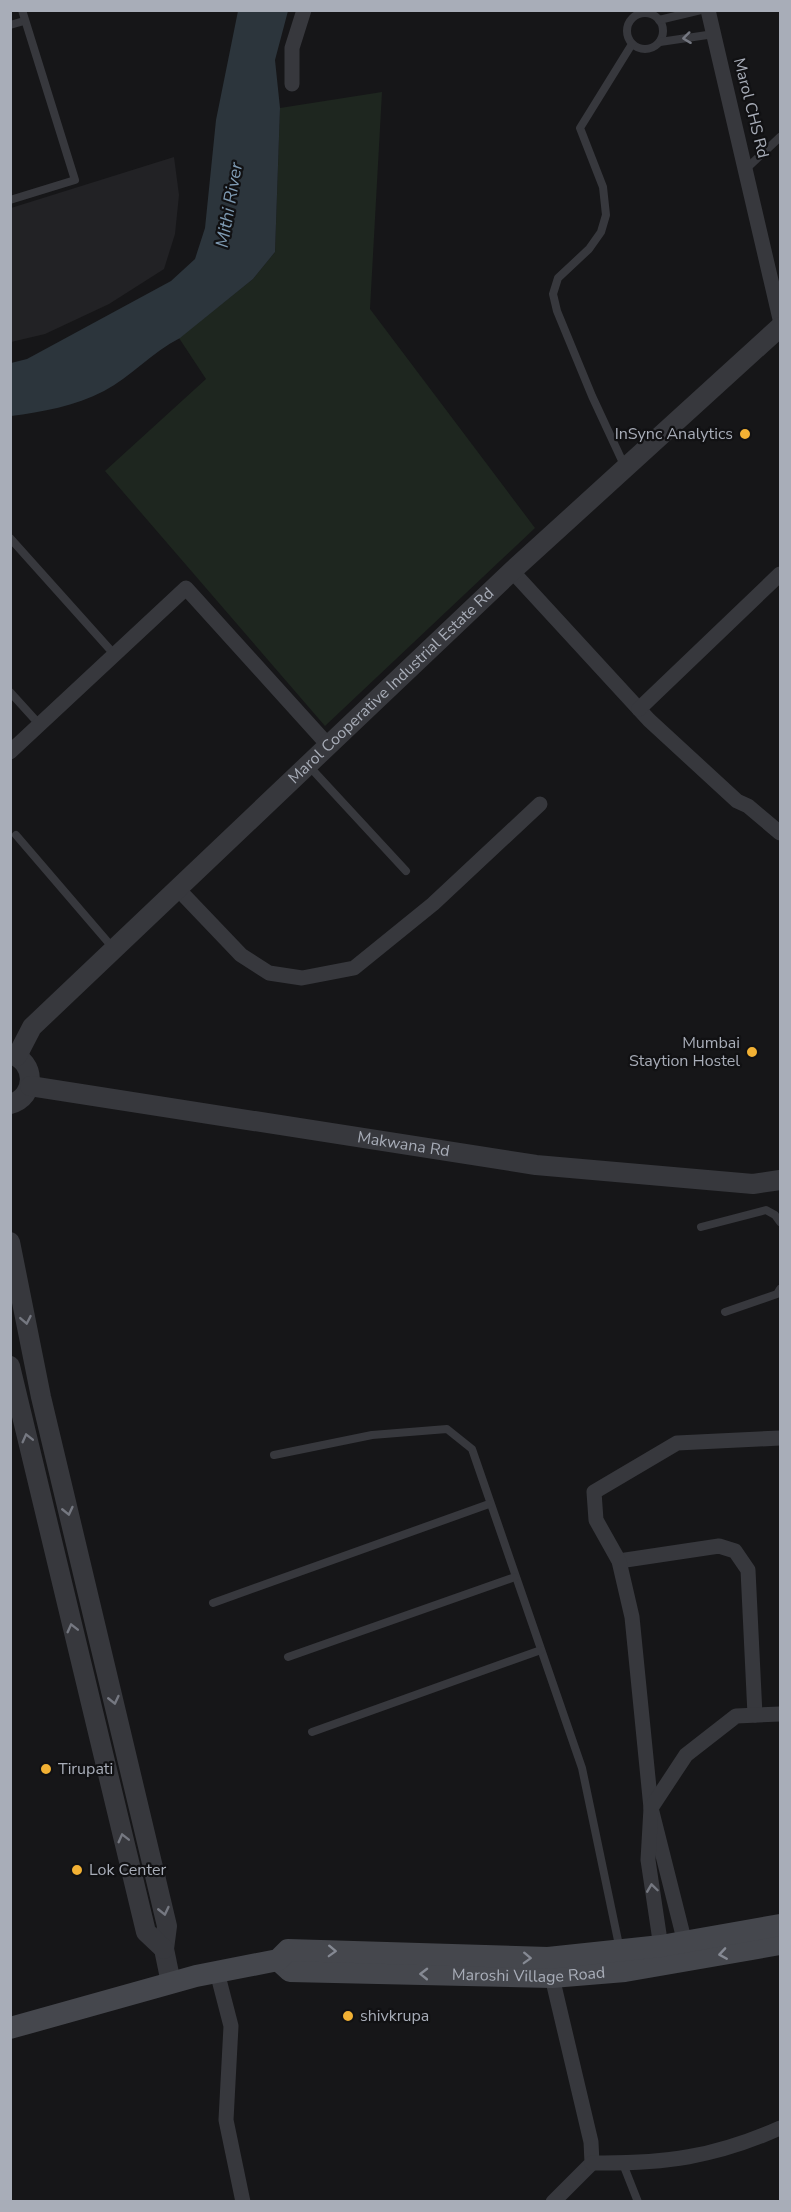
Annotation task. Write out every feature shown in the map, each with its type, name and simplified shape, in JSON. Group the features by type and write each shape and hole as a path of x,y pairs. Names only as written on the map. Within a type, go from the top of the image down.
{"main road":[{"name":"Maroshi Village Road","path":"687,1950 780,1925"},
{"name":"Maroshi Village Road","path":"278,1959 290,1971 552,1977 687,1950 780,1944"},
{"name":"Maroshi Village Road","path":"10,2028 171,1983 278,1959 288,1950 623,1961"}],"street":[{"path":"292,84 292,48 304,10"},
{"name":"Marol CHS Rd","path":"708,10 747,168 755,214 780,319"},
{"name":"Marol Cooperative Industrial Estate Rd","path":"14,1055 32,1026 512,571 780,327"},
{"path":"512,571 639,709 737,801 748,806 780,833"},
{"path":"639,709 780,574"},
{"path":"10,753 186,588 328,745"},
{"path":"178,889 241,955 269,974 302,978 354,968 433,904 540,804"},
{"path":"10,1104 22,1098 30,1086 30,1071 14,1055"},
{"name":"Makwana Rd","path":"30,1086 536,1165 753,1184 780,1180"},
{"path":"11,1249 41,1397 167,1926 164,1949 171,1983"},
{"path":"10,1366 14,1404 146,1932 164,1949"},
{"path":"687,1950 651,1808 632,1617 619,1561 596,1520 594,1492 677,1443 780,1438"},
{"path":"619,1561 719,1546 735,1551 748,1570 755,1715"},
{"path":"662,1954 648,1860 651,1808 686,1755 735,1716 780,1714"},
{"path":"217,1972 231,2026 226,2120 243,2202"},
{"path":"552,1977 591,2142 592,2163"},
{"path":"553,2202 592,2163 678,2161 740,2146 780,2128"}],"lane":[{"path":"10,200 75,180 22,10"},
{"path":"659,20 701,10"},
{"path":"660,42 663,31 659,20 649,14 633,18 627,34 633,44 650,49 660,42 714,34"},
{"path":"10,25 24,21"},
{"path":"626,468 592,396 557,311 553,294 558,278 602,232 606,214 603,188 580,128 633,44"},
{"path":"747,168 780,137"},
{"path":"10,538 114,654"},
{"path":"10,692 39,724"},
{"path":"308,765 406,871"},
{"path":"16,835 114,949"},
{"path":"701,1227 766,1210 776,1215 780,1222"},
{"path":"725,1312 777,1294 780,1289"},
{"path":"14,1404 41,1397"},
{"path":"274,1455 372,1434 447,1429 472,1449 489,1504 582,1768 623,1961"},
{"path":"213,1602 489,1504"},
{"path":"288,1657 515,1577"},
{"path":"312,1732 541,1650"},
{"path":"623,2164 638,2202"}],"shaded area":[{"path":"382,92 370,309 535,528 325,726 105,471 206,379 179,338 253,279 275,252 280,108"},
{"path":"174,157 179,195 175,234 164,269 109,304 45,334 11,342 11,208"}],"water":[{"name":"Mithi River","path":"238,11 288,11 275,60 280,108 275,252 253,279 180,338 160,350 114,385 70,404 11,416 11,363 27,359 171,281 195,259 205,228 216,120"}],"place":[{"name":"InSync Analytics","path":"745,434"},
{"name":"Mumbai Staytion Hostel","path":"752,1052"},
{"name":"Tirupati","path":"46,1769"},
{"name":"Lok Center","path":"77,1870"},
{"name":"shivkrupa","path":"348,2016"}]}
